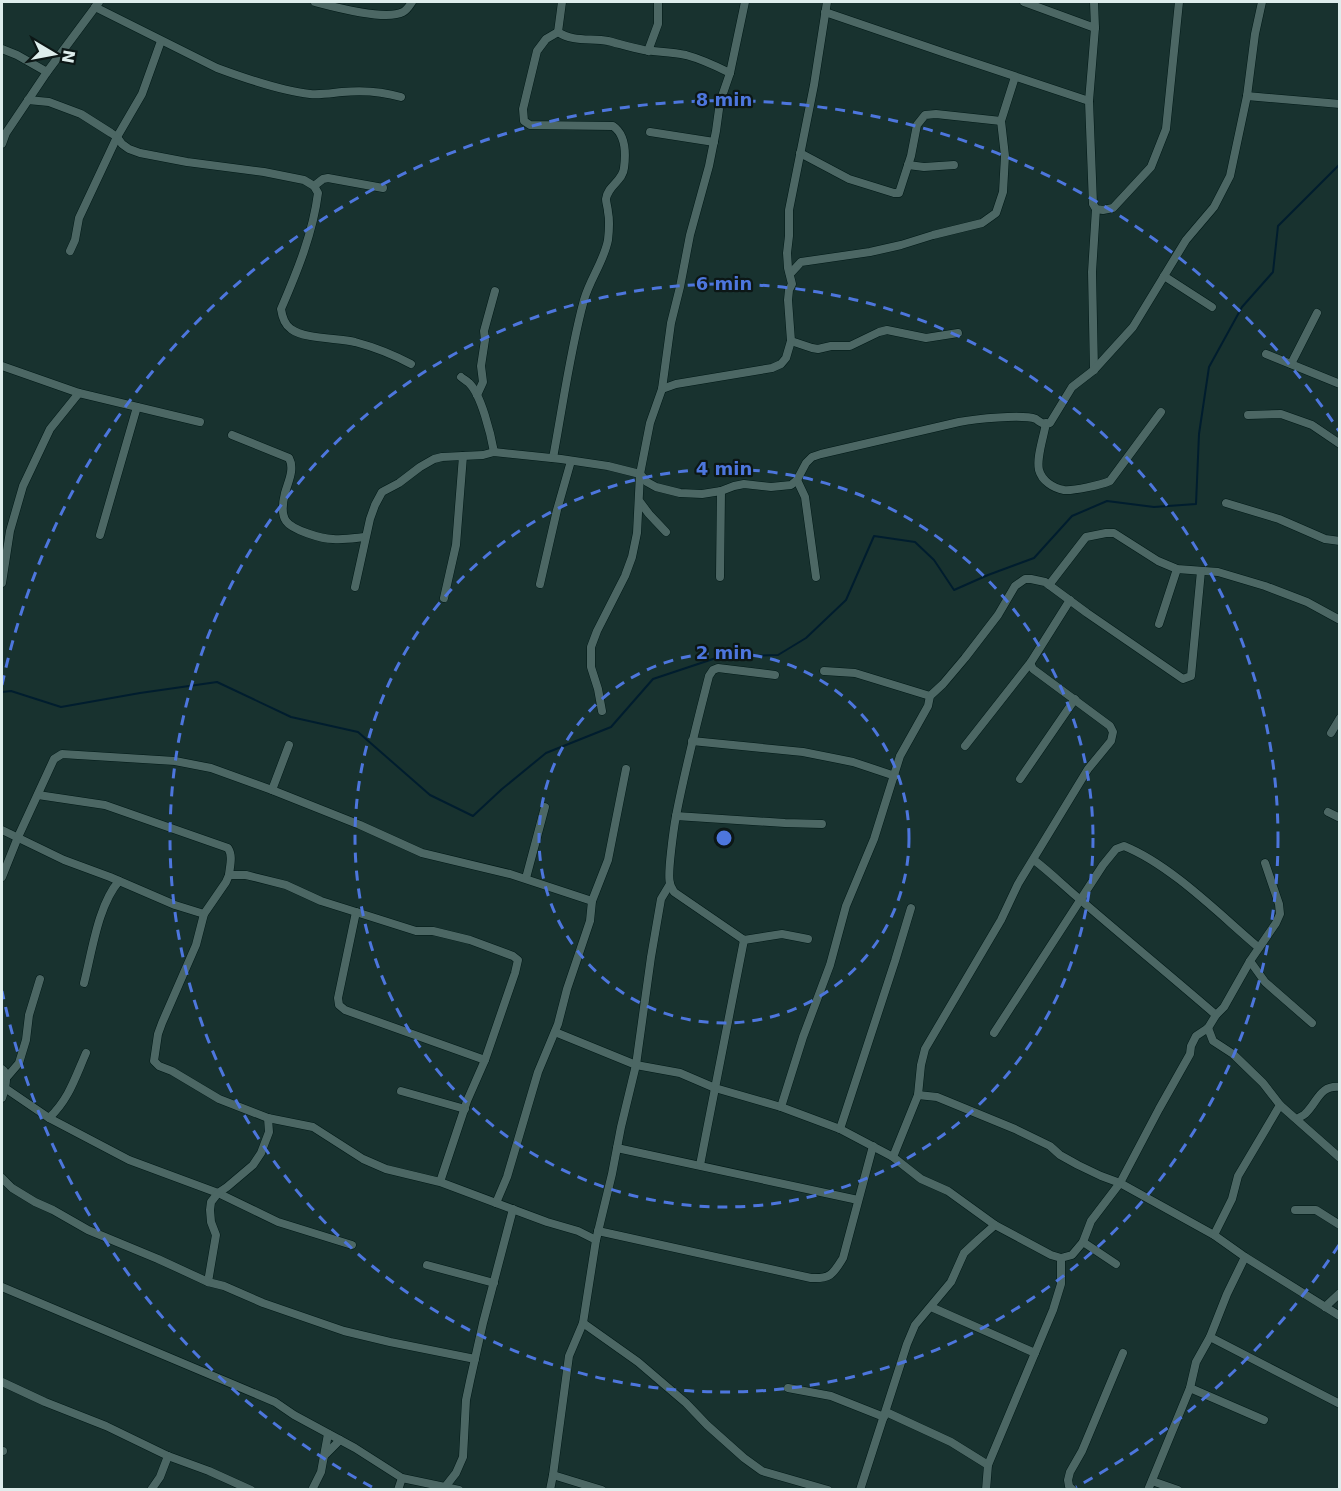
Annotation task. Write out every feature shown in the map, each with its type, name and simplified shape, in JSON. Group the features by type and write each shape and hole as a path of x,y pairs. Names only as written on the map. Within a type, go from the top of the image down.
{"street":[{"path":"315,2 349,11 393,15 405,11 412,2"},
{"path":"558,32 561,2"},
{"path":"648,51 658,24 658,2"},
{"path":"602,711 591,667 591,647 632,557 640,502 640,474 650,423 662,389 671,323 690,235 709,166 720,102 730,73 745,2"},
{"path":"662,389 676,384 772,368 781,364 786,358 791,340 788,300 792,284 787,253 789,210 814,85 827,2"},
{"path":"1024,2 1095,28"},
{"path":"1094,2 1095,28 1089,101 1093,204 1096,209 1092,272 1094,370"},
{"path":"1096,209 1113,208 1151,167 1166,129 1179,2"},
{"path":"355,587 375,505 382,492 399,483 420,467 442,457 483,455 494,452 553,458 608,466 640,474 656,488 680,493 702,494 744,484 771,487 791,485 798,480 806,463 812,457 820,454 972,420 1025,417 1036,419 1044,424 1050,423 1072,387 1094,370 1133,327 1186,240 1214,207 1230,176 1247,96 1255,34 1262,2"},
{"path":"2,144 4,133 97,4 161,41 217,68 311,95 355,91 384,92 401,97"},
{"path":"825,12 1089,101"},
{"path":"558,32 572,38 606,41 648,51 689,56 730,73"},
{"path":"553,458 585,297 608,240 607,194 622,177 625,148 623,139 613,126 530,124 524,121 523,110 537,51 546,39 558,32"},
{"path":"70,251 75,240 79,218 117,137 142,94 161,41"},
{"path":"2,49 46,72"},
{"path":"790,274 801,262 870,252 982,223 996,213 1003,192 1005,156 1001,121 1015,77"},
{"path":"1247,96 1340,104"},
{"path":"28,100 49,102 81,114 117,137 129,149 140,153 264,172 304,180 314,186 318,193 314,215 305,248 281,309 286,323 289,328 298,333 354,342 411,364"},
{"path":"800,153 849,179 899,193 917,125 926,115 1001,121"},
{"path":"650,132 714,142"},
{"path":"908,165 924,167 954,165"},
{"path":"314,186 328,178 383,188"},
{"path":"1164,276 1212,307"},
{"path":"477,395 483,382 481,366 484,331 495,291"},
{"path":"1291,364 1317,313"},
{"path":"791,340 818,349 850,346 887,330 926,338 958,333"},
{"path":"1266,354 1340,384"},
{"path":"2,366 79,393 200,422"},
{"path":"460,377 470,383 477,395 489,427 494,452"},
{"path":"2,583 9,531 23,486 50,429 79,393"},
{"path":"100,535 137,406"},
{"path":"1046,423 1038,469 1044,480 1053,487 1065,490 1110,481 1161,412"},
{"path":"1248,415 1281,414 1312,425 1340,444"},
{"path":"232,435 289,458 292,463 291,473 282,510 286,521 296,529 332,540 366,537"},
{"path":"444,598 456,545 463,456"},
{"path":"540,584 571,461"},
{"path":"798,480 805,497 816,577"},
{"path":"720,577 721,491"},
{"path":"640,502 666,532"},
{"path":"1226,503 1279,519 1325,539 1340,541"},
{"path":"1049,585 1086,537 1114,533 1158,561 1177,569 1218,572 1265,586 1307,602 1340,620"},
{"path":"1159,624 1177,569"},
{"path":"781,1107 803,1037 830,964 846,906 874,839 900,756 928,706 930,696 998,615 1015,586 1025,579 1045,582 1183,679 1191,676 1200,571"},
{"path":"965,746 1031,662 1070,600"},
{"path":"893,1157 918,1095 925,1049 1001,920 1018,884 1088,769 1111,741 1113,732 1110,726 1034,669 1031,662"},
{"path":"775,675 718,668 713,670 709,676 676,816 670,884 674,892 744,940 782,934 808,939"},
{"path":"824,671 855,673 930,696"},
{"path":"1020,779 1075,699"},
{"path":"1331,734 1340,718"},
{"path":"692,741 802,752 853,762 895,776"},
{"path":"272,789 289,745"},
{"path":"2,877 54,759 62,754 175,761 211,768 272,789 422,853 526,878 592,901"},
{"path":"496,1203 507,1177 538,1072 555,1032 590,921 592,901 608,860 626,769"},
{"path":"38,795 105,805 228,848 231,853 226,882 204,914 196,945 162,1023 154,1061 159,1066 219,1098 268,1118 313,1127 363,1159 386,1170 440,1182 547,1222 578,1231 596,1240"},
{"path":"526,878 545,807"},
{"path":"1328,812 1340,818"},
{"path":"676,816 822,824"},
{"path":"2,830 64,860 175,905 204,914"},
{"path":"994,1033 1103,865 1116,849 1124,846 1148,857 1258,947"},
{"path":"1034,860 1058,878 1216,1015"},
{"path":"555,1032 636,1065 680,1073 715,1088 781,1107 840,1129 893,1157 921,1179 948,1191 995,1225 1061,1258 1072,1255 1083,1242 1091,1221 1120,1183 1190,1054 1196,1035 1208,1028 1224,1007 1258,947 1276,923 1280,914 1279,904 1265,863"},
{"path":"229,874 246,875 286,885 321,901 416,931 433,931 470,940 518,960 485,1060 465,1109 440,1182"},
{"path":"84,983 107,900 119,881"},
{"path":"550,1490 569,1356 584,1323 596,1240 636,1065 662,899 670,884"},
{"path":"840,1129 911,908"},
{"path":"356,912 338,999 339,1005 345,1010 485,1060"},
{"path":"700,1165 744,940"},
{"path":"1250,961 1265,982 1312,1023"},
{"path":"2,1098 7,1077 19,1063 26,1040 29,1015 40,979"},
{"path":"1208,1028 1214,1041 1233,1054 1263,1083 1280,1105 1340,1158"},
{"path":"49,1118 60,1108 66,1098 86,1053"},
{"path":"2,1069 7,1077"},
{"path":"1296,1119 1305,1114 1324,1090 1331,1086 1340,1087"},
{"path":"5,1088 49,1118 129,1160 218,1193 278,1221 352,1245"},
{"path":"401,1091 465,1109"},
{"path":"918,1095 938,1097 1050,1146 1060,1155 1078,1165 1120,1183 1214,1235 1340,1316"},
{"path":"1214,1235 1232,1199 1238,1176 1280,1105"},
{"path":"208,1282 216,1235 211,1222 211,1202 218,1193 253,1165 261,1153 269,1132 268,1118"},
{"path":"598,1231 811,1278 825,1279 835,1272 843,1258 873,1146"},
{"path":"617,1148 858,1200"},
{"path":"2,1178 20,1193 87,1230 262,1303 344,1331 475,1359"},
{"path":"446,1487 463,1457 466,1400 513,1209"},
{"path":"1295,1210 1316,1210 1340,1225"},
{"path":"860,1490 915,1325 951,1282 964,1253 995,1225"},
{"path":"1083,1242 1116,1264"},
{"path":"1148,1490 1190,1388 1196,1362 1210,1337 1245,1257"},
{"path":"986,1490 988,1465 1053,1310 1061,1284 1061,1258"},
{"path":"427,1265 494,1282"},
{"path":"2,1287 275,1402 402,1478 459,1490"},
{"path":"1325,1307 1340,1293"},
{"path":"931,1307 1035,1353"},
{"path":"584,1323 638,1362 686,1403 744,1458 762,1471 828,1490"},
{"path":"1210,1337 1340,1404"},
{"path":"1073,1490 1068,1480 1070,1472 1082,1451 1123,1353"},
{"path":"2,1382 168,1456 251,1490"},
{"path":"788,1388 831,1396 885,1414 951,1442 988,1465"},
{"path":"1190,1388 1264,1420"},
{"path":"312,1490 321,1472 328,1434"},
{"path":"325,1455 340,1440"},
{"path":"152,1490 168,1456"},
{"path":"553,1475 602,1490"},
{"path":"398,1490 402,1478"},
{"path":"1152,1480 1178,1490"}],"waterway":[{"path":"2,692 11,691 61,707 217,682 291,717 358,732 430,795 473,816 546,753 611,727 653,679 719,657 778,655 806,638 846,600 874,536 915,542 934,560 954,590 1034,558 1072,516 1107,501 1154,507 1196,504 1199,434 1209,367 1242,307 1273,272 1278,226 1340,164"}]}
